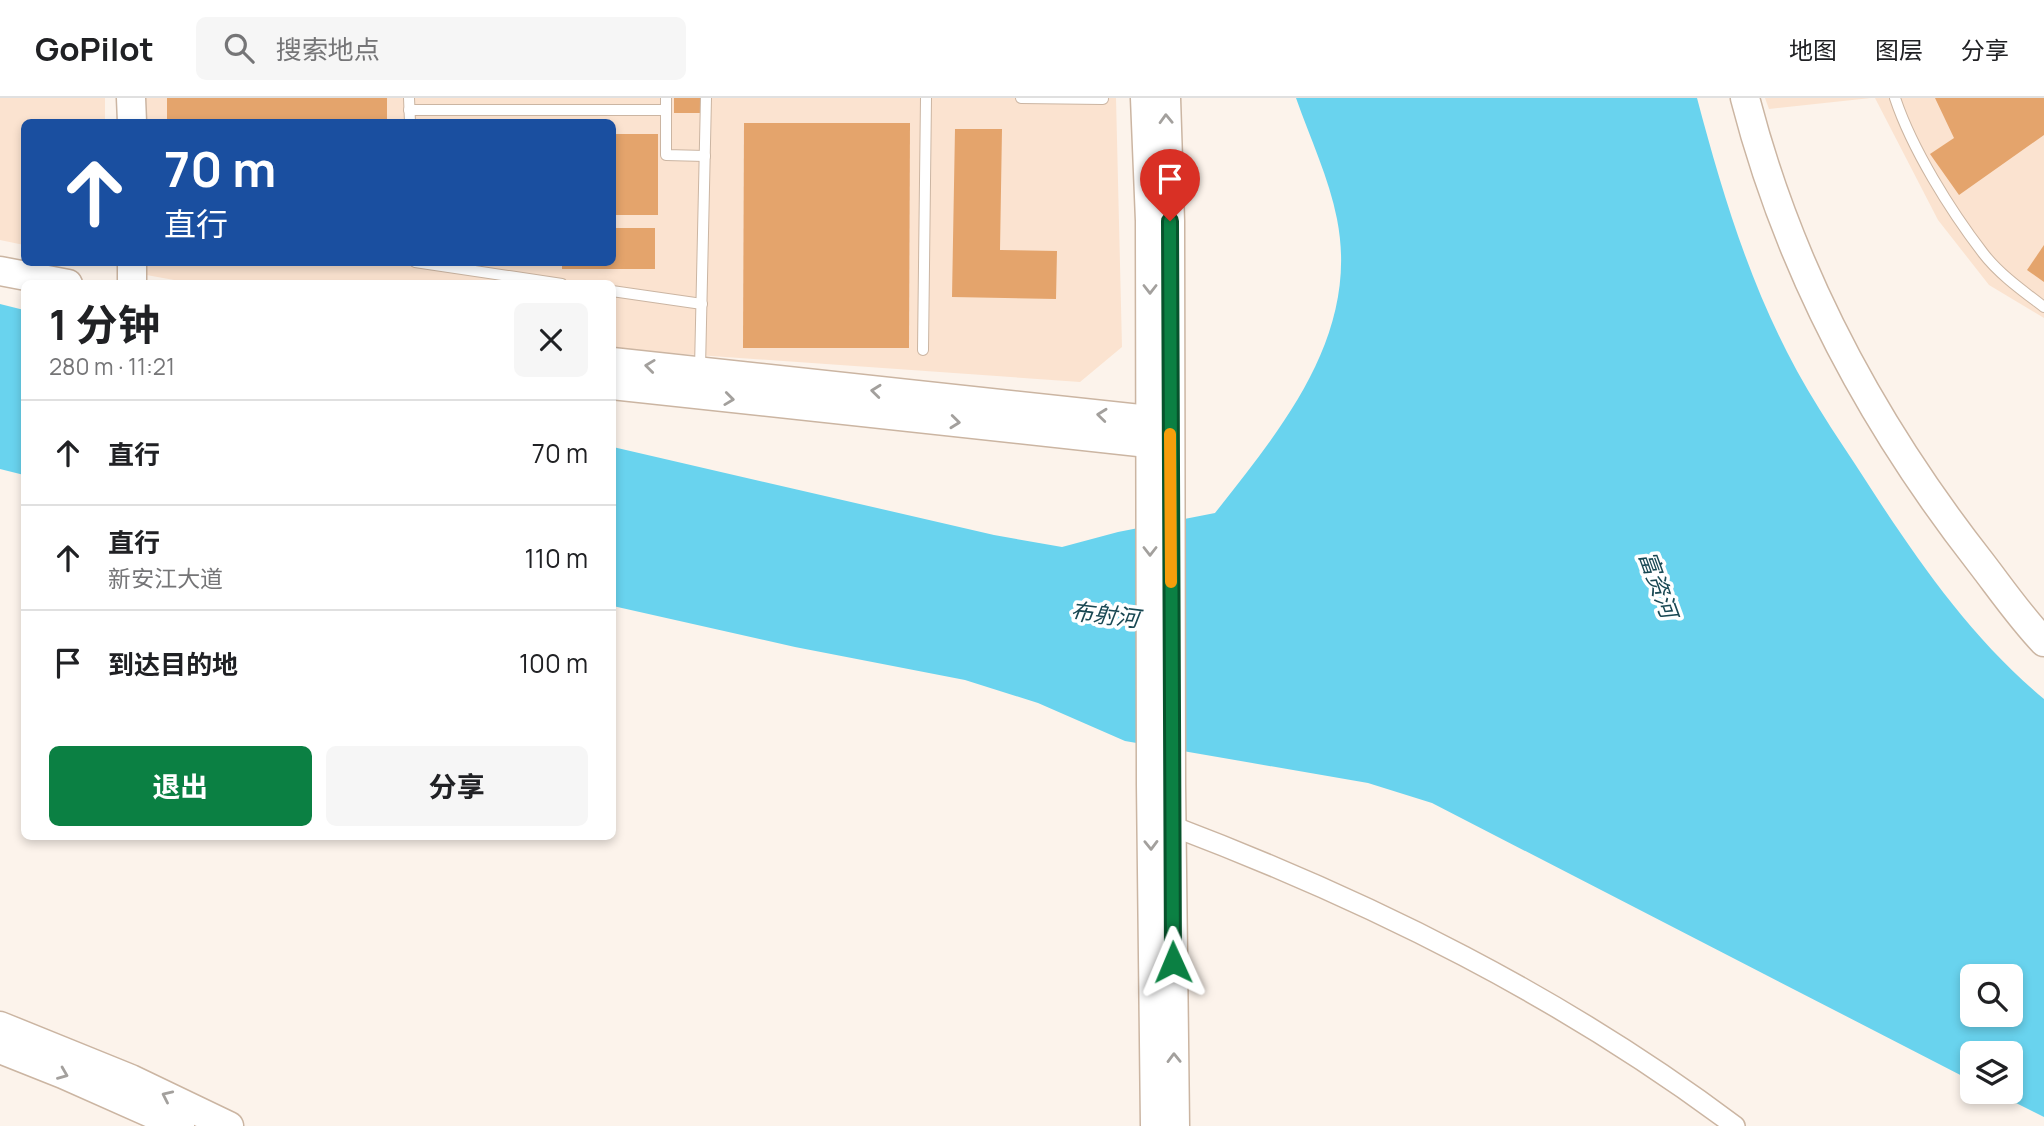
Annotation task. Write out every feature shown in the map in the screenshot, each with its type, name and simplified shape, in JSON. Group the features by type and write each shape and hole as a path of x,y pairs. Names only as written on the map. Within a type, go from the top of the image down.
{"main road":[{"path":"131,98 132,119"},
{"path":"1145,98 1160,433 1161,776 1155,1126"},
{"path":"1160,433 1170,221 1166,98"},
{"path":"1745,98 1767,175 1794,248 1861,387 1935,503 2044,642"},
{"path":"0,271 47,280"},
{"path":"616,362 1160,433"},
{"path":"616,385 1160,433"},
{"path":"1161,776 1172,826 1175,1126"},
{"path":"0,1026 131,1079 229,1126"},
{"path":"0,1049 180,1126"}],"street":[{"path":"1172,826 1338,893 1454,950 1545,999 1619,1044 1735,1126"}],"lane":[{"path":"409,98 410,119"},
{"path":"666,98 666,155 705,156"},
{"path":"700,372 706,98"},
{"path":"923,351 926,98"},
{"path":"1021,98 1103,99"},
{"path":"1895,98 1911,140 1984,254 2012,282 2044,307"},
{"path":"410,110 666,110"},
{"path":"442,266 535,280"},
{"path":"616,292 702,304"}],"shaded area":[{"path":"0,98 105,98 105,119 21,119 21,244 0,240"},
{"path":"141,98 1116,98 1122,347 1080,382 616,349 616,280 174,280 141,274 141,266 616,266 616,119 141,119"},
{"path":"1765,98 1871,98 1769,109"},
{"path":"1875,98 2044,98 2044,318 1989,285 1938,220"}],"water":[{"path":"1296,98 1697,98 1725,196 1759,291 1772,322 1808,390 1879,501 1954,606 1997,655 2044,699 2044,1117 2018,1104 2023,1104 2023,1041 1960,1041 1960,1075 1432,803 1368,783 1125,741 1038,703 965,680 795,647 616,607 616,448 994,535 1062,547 1118,532 1215,513 1266,448 1289,413 1310,378 1326,341 1337,302 1341,261 1334,204"},
{"path":"0,304 21,309 21,474 0,469"}],"building":[{"path":"167,98 387,98 387,119 167,119"},
{"path":"674,98 700,98 700,113 674,113"},
{"path":"1935,98 2044,98 2044,135 1959,195 1930,154 1954,138"},
{"path":"744,123 910,123 909,348 743,348"},
{"path":"955,129 1002,129 1000,250 1057,251 1056,299 952,297"},
{"path":"616,134 658,134 658,215 616,215"},
{"path":"616,228 655,228 655,269 562,269 562,266 616,266"},
{"path":"2044,245 2044,282 2027,270"}],"slow traffic":[{"path":"1170,434 1171,582"}],"route":[{"path":"1170,221 1173,962"}],"water label":[{"name":"富资河","path":"1659,584"},
{"name":"布射河","path":"1105,614"}]}
